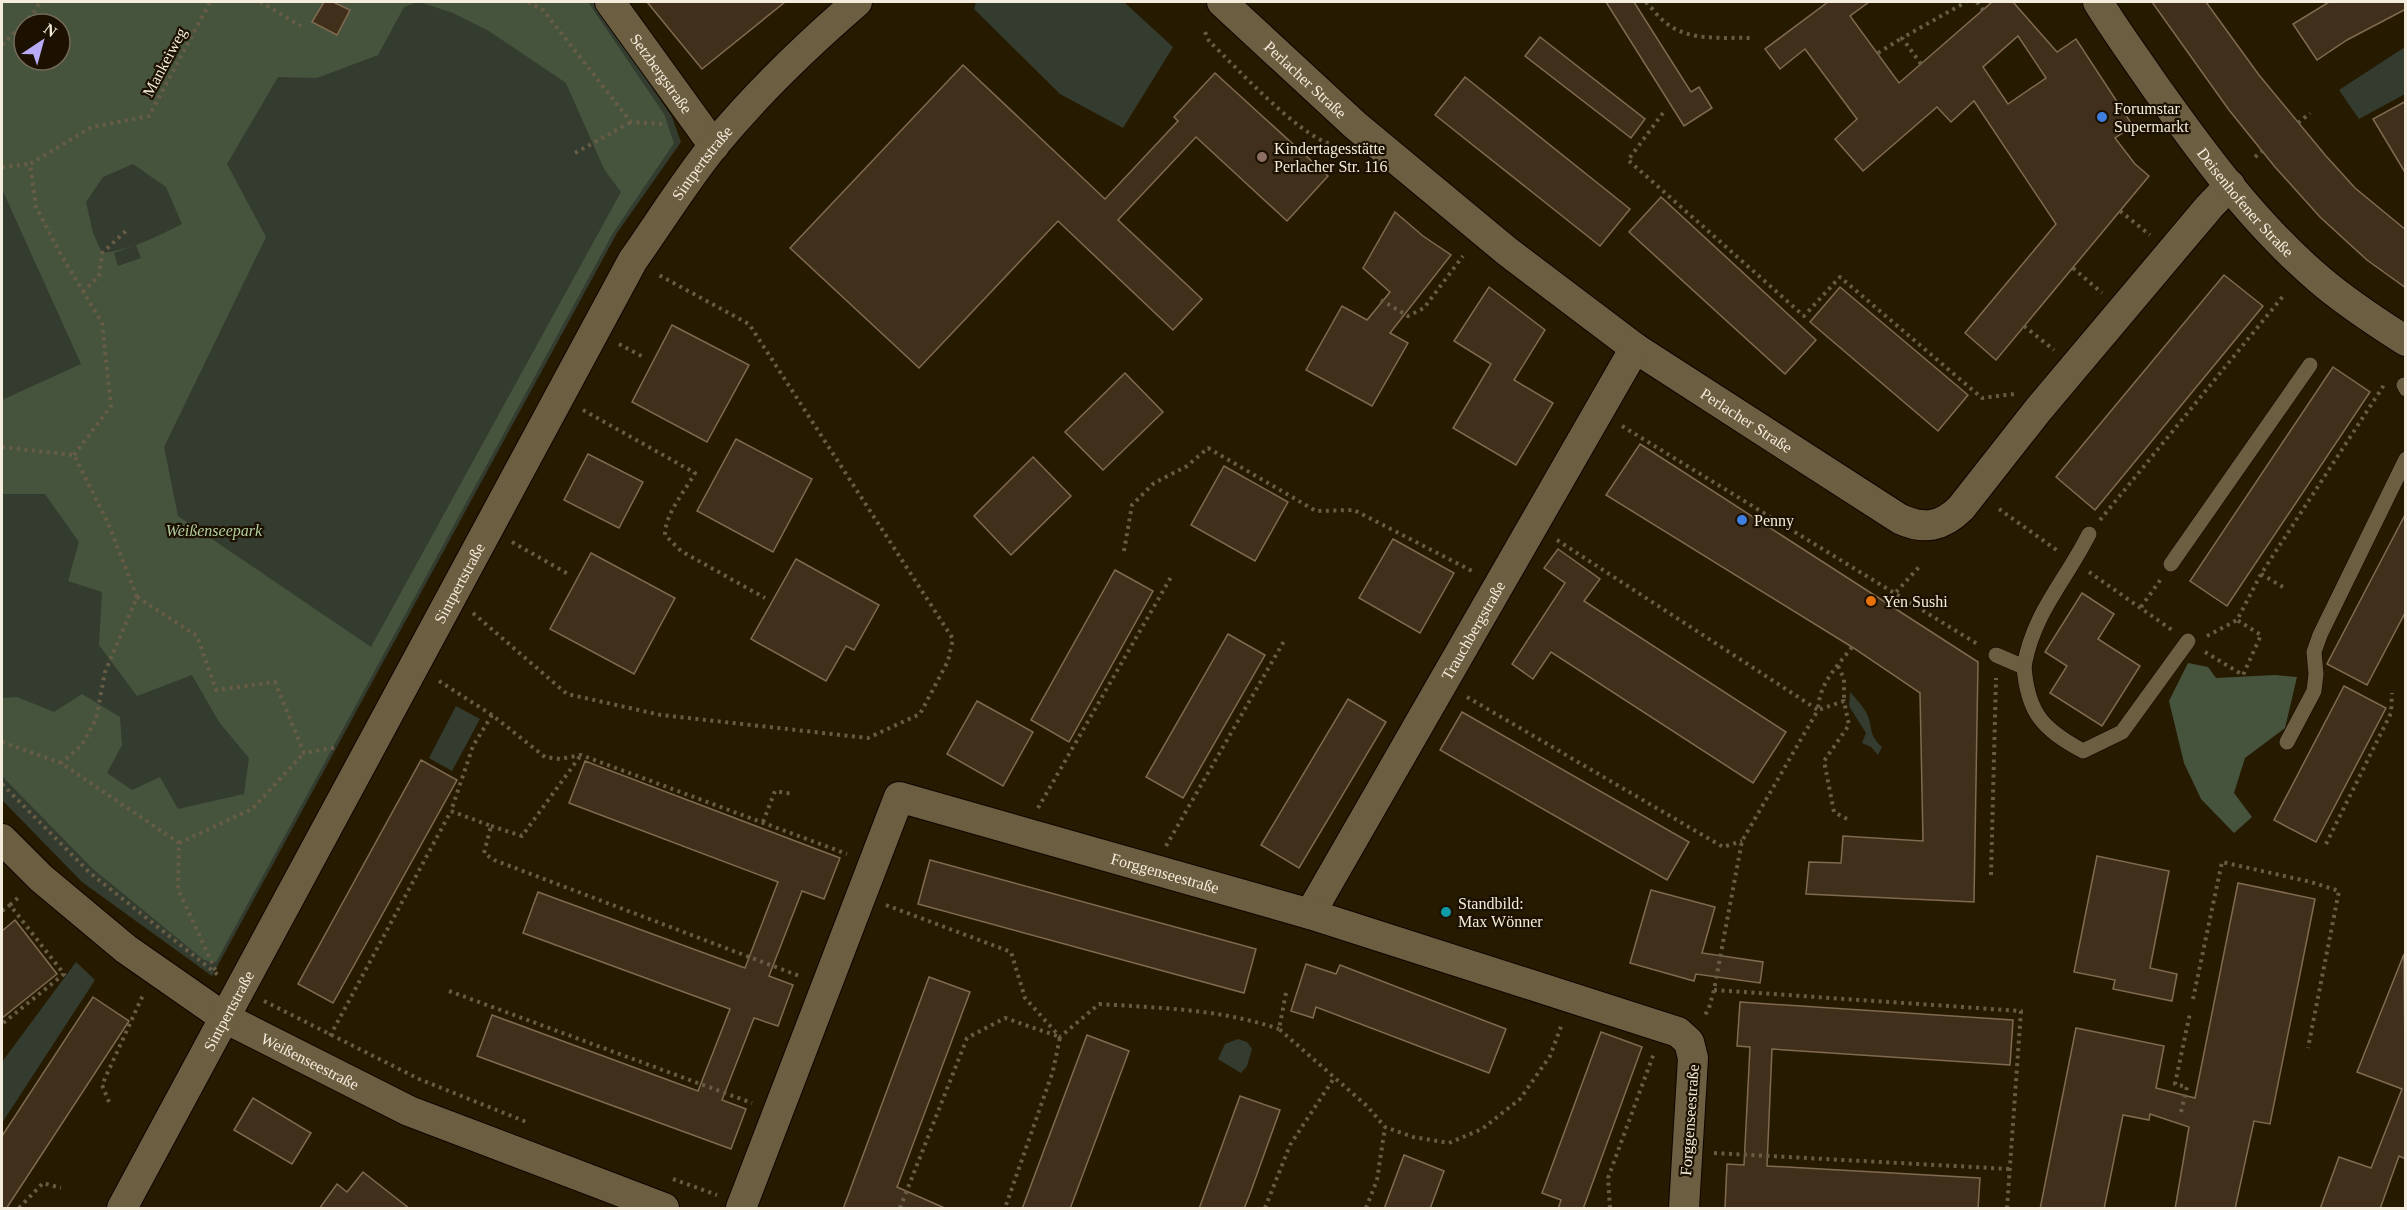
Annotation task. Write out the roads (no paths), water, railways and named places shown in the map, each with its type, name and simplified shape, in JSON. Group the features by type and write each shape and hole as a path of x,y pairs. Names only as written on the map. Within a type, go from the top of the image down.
{"street":[{"name":"Setzbergstraße","path":"610,2 714,146"},
{"name":"Sintpertstraße","path":"122,1209 225,1018 230,982 374,740 633,260 714,146 794,58 857,2"},
{"name":"Perlacher Straße","path":"1222,2 1386,153 1508,252 1635,348 1891,513 1918,525 1937,525 1956,513 2038,410 2230,185"},
{"name":"Deisenhofener Straße","path":"2098,2 2180,121 2230,185 2275,237 2320,280 2354,307 2406,341"},
{"name":"Trauchbergstraße","path":"1310,914 1635,348"},
{"name":"Forggenseestraße","path":"742,1206 899,797 1310,914 1678,1032 1689,1042 1693,1058 1683,1209"},
{"name":"Weißenseestraße","path":"2,839 40,878 126,949 225,1018 409,1111 664,1209"}],"lane":[{"path":"2171,564 2310,365"},
{"path":"2288,742 2314,691 2316,674 2314,652 2320,635 2406,459"},
{"path":"2089,534 2075,563 2040,615 2028,644 2024,667 2026,689 2034,712 2055,735 2083,751 2122,732 2188,641"},
{"path":"1996,655 2024,667"}],"place":[{"name":"Forumstar Supermarkt","path":"2102,117"},
{"name":"Kindertagesstätte Perlacher Str. 116","path":"1262,157"},
{"name":"Penny","path":"1742,520"},
{"name":"Yen Sushi","path":"1871,601"},
{"name":"Standbild: Max Wönner","path":"1446,912"}],"park label":[{"name":"Weißenseepark","path":"214,530"}]}
